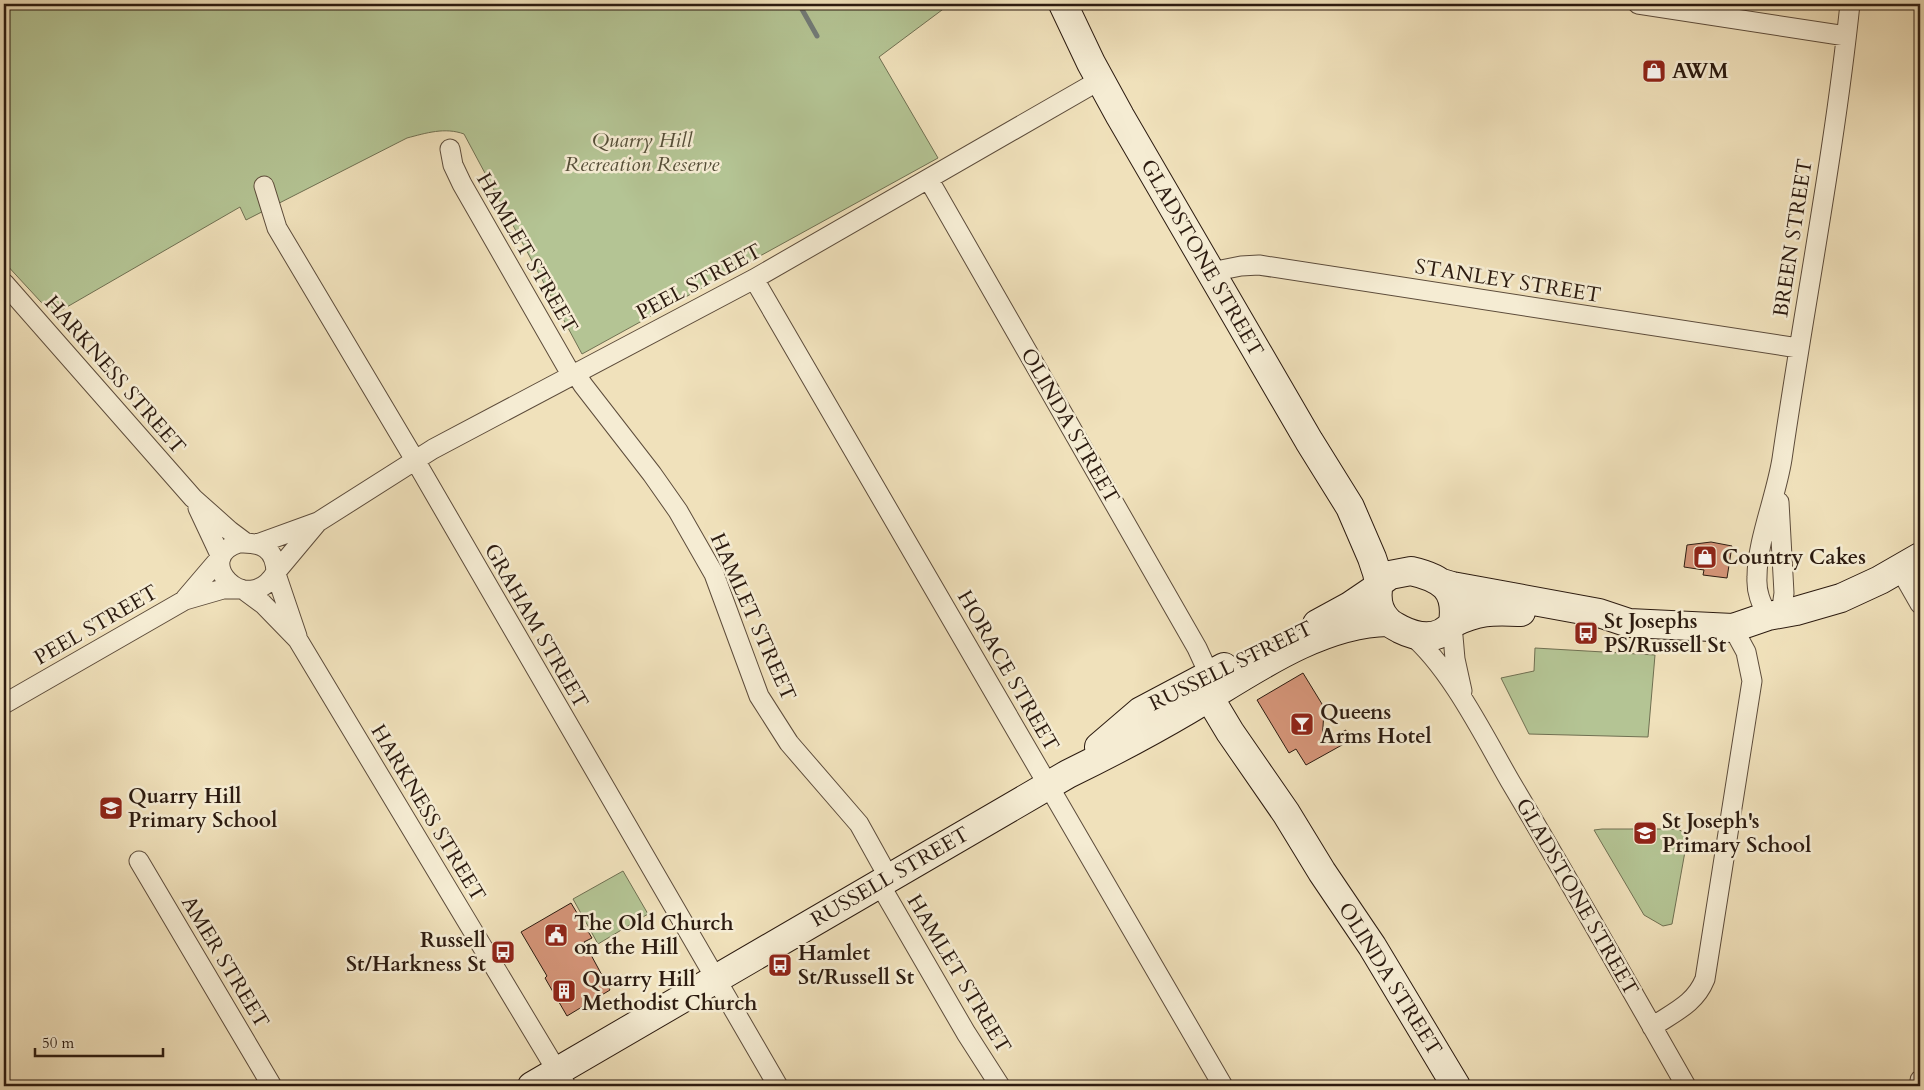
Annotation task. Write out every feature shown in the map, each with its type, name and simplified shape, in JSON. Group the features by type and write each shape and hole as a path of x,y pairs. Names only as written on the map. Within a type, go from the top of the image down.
{"main road":[{"name":"GLADSTONE STREET","path":"1063,4 1100,80 1309,441 1350,507 1372,558 1377,573 1378,585"},
{"name":"GLADSTONE STREET","path":"1350,507 1389,549 1415,572"},
{"path":"1774,616 1735,610 1628,606 1599,613 1484,611 1470,615 1434,636 1422,637 1399,628 1377,602 1378,585 1390,575 1400,572 1415,572 1452,586 1599,613 1629,623 1733,628 1841,598 1880,580 1910,563"},
{"path":"1442,583 1450,591 1454,600 1453,624"},
{"name":"RUSSELL STREET","path":"532,1086 562,1079 715,979 1058,779 1121,748 1215,686 1364,598 1378,585"},
{"name":"RUSSELL STREET","path":"1215,686 1319,638 1360,624 1399,628"},
{"name":"OLINDA STREET","path":"1215,686 1247,725 1286,813 1322,872 1372,946 1456,1086"},
{"name":"OLINDA STREET","path":"1322,872 1386,997 1439,1086"}],"street":[{"path":"1638,4 1846,36"},
{"name":"BREEN STREET","path":"1779,478 1780,538 1784,593 1774,616 1759,598 1756,576 1779,478 1798,348 1834,130 1850,4"},
{"name":"PEEL STREET","path":"252,543 318,522 415,460 754,279 1100,80"},
{"name":"HAMLET STREET","path":"450,149 457,175 574,375 665,492 703,553 725,601 759,696 789,743 859,824 884,881 966,1033 1000,1086"},
{"name":"OLINDA STREET","path":"929,180 1198,648 1215,686"},
{"name":"GRAHAM STREET","path":"264,186 278,228 415,460 778,1086"},
{"name":"STANLEY STREET","path":"1211,272 1241,266 1259,265 1798,348"},
{"name":"HORACE STREET","path":"754,279 1058,779 1224,1086"},
{"name":"HARKNESS STREET","path":"4,283 193,498 230,531 252,543"},
{"name":"HARKNESS STREET","path":"193,498 221,557"},
{"name":"PEEL STREET","path":"276,573 318,522"},
{"path":"252,543 269,551 273,556 276,573 264,587 242,589 231,585 221,575 219,568 221,557 232,545 252,543"},
{"name":"PEEL STREET","path":"184,600 221,557"},
{"path":"1910,563 1920,604"},
{"name":"HARKNESS STREET","path":"276,573 298,640 562,1079"},
{"name":"PEEL STREET","path":"4,704 184,600 223,589 242,589"},
{"name":"HARKNESS STREET","path":"242,589 263,604 298,640"},
{"name":"GLADSTONE STREET","path":"1453,624 1457,674 1468,709"},
{"name":"GLADSTONE STREET","path":"1399,628 1434,657 1468,709 1588,913 1686,1086"},
{"path":"1652,1027 1692,1000 1705,979 1752,681 1746,652 1733,628"},
{"name":"AMER STREET","path":"139,860 272,1086"},
{"path":"1920,1080 1920,1086"}],"green space":[{"name":"Quarry Hill Recreation Reserve","path":"4,4 950,4 879,57 938,158 582,354 464,134 450,131 421,134 407,138 246,220 240,207 53,315 4,262"},
{"path":"1535,648 1655,655 1648,737 1529,734 1501,678 1534,671"},
{"path":"1678,829 1686,834 1686,846 1672,924 1663,926 1644,915 1594,830"},
{"path":"623,871 648,914 598,944 573,899"}],"building":[{"name":"Country Cakes","path":"1711,542 1732,546 1727,578 1703,575 1704,570 1684,567 1687,545"},
{"name":"Queens Arms Hotel","path":"1303,673 1322,704 1324,711 1322,742 1346,730 1351,740 1306,765 1296,749 1289,753 1257,700"},
{"path":"571,903 592,938 584,942 610,990 567,1016 545,978 547,976 521,932"}],"waterway":[{"path":"799,4 817,36"}],"place":[{"name":"AWM","path":"1654,71"},
{"name":"Country Cakes","path":"1705,557"},
{"name":"St Josephs PS/Russell St","path":"1586,633"},
{"name":"Queens Arms Hotel","path":"1302,724"},
{"name":"Quarry Hill Primary School","path":"111,808"},
{"name":"St Joseph's Primary School","path":"1645,833"},
{"name":"The Old Church on the Hill","path":"556,935"},
{"name":"Russell St/Harkness St","path":"503,952"},
{"name":"Hamlet St/Russell St","path":"780,965"},
{"name":"Quarry Hill Methodist Church","path":"564,991"}]}
